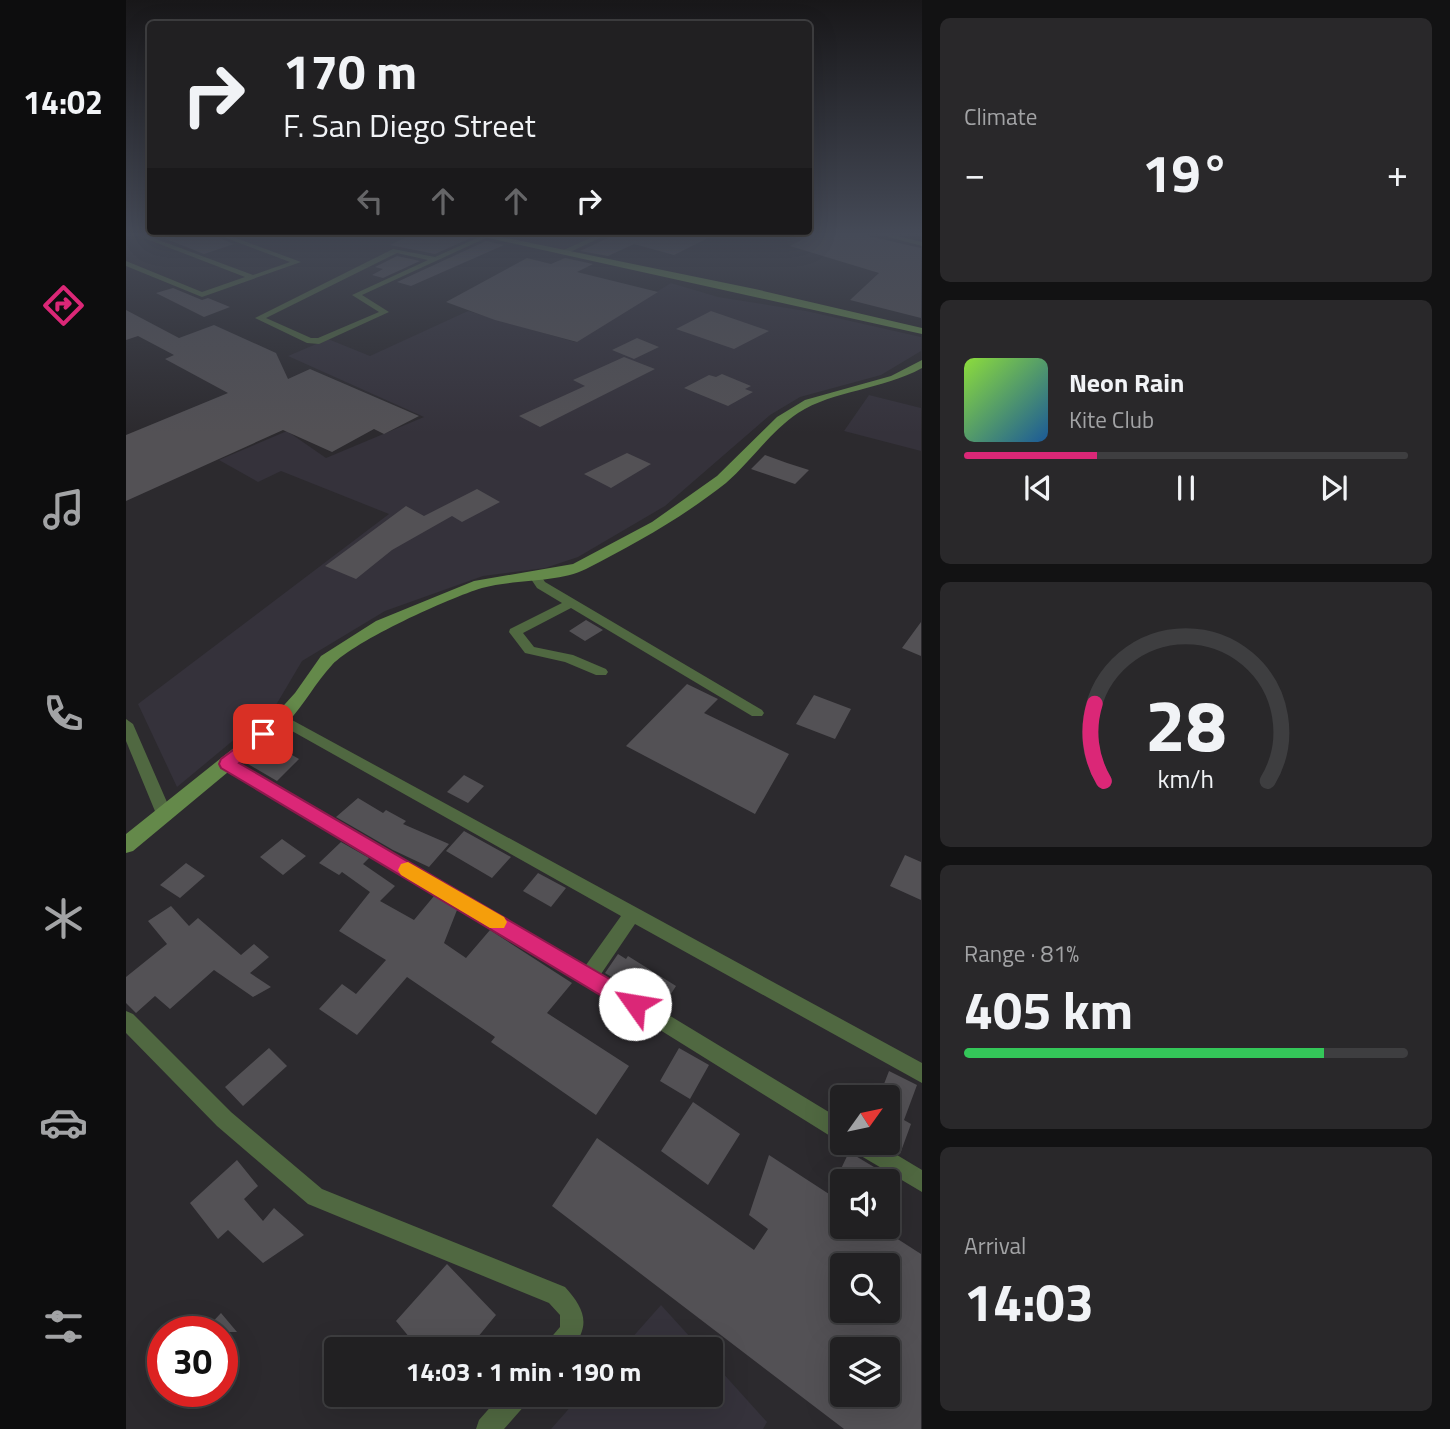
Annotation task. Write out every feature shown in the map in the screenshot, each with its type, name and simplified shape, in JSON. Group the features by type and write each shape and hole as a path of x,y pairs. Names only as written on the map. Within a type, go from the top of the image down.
{"street":[{"path":"294,300 260,316 261,320 310,341 319,341 384,313 363,300"},
{"path":"780,300 922,331"},
{"path":"126,845 281,719 301,697 327,660 382,625 480,584 578,568 657,525 723,479 780,420 809,402 895,378 922,363"},
{"path":"535,576 541,585 757,713"},
{"path":"571,603 515,632 530,650 568,658 601,672"},
{"path":"281,719 922,1074"},
{"path":"126,724 165,816"},
{"path":"227,764 589,976 830,1125"},
{"path":"589,976 632,914"},
{"path":"126,1020 224,1119 315,1197 557,1295 571,1311 572,1331 567,1337"},
{"path":"878,1155 922,1182"},
{"path":"488,1429 507,1407"}],"shaded area":[{"path":"644,300 735,300 806,311 921,337 921,351 881,375 800,397 770,415 665,506 578,557 545,568 483,576 385,611 302,661 276,705 177,787 138,704 389,514 281,471 258,482 219,460 287,431 326,458 424,417 288,356 328,339 370,356 468,311 575,342"},
{"path":"869,395 921,408 921,451 844,431"},
{"path":"661,1305 690,1337 633,1337"},
{"path":"723,1373 767,1422 763,1429 551,1429 570,1407 723,1407"}],"building":[{"path":"169,300 212,300 230,307 204,317"},
{"path":"450,300 646,300 577,342 495,320 446,302"},
{"path":"850,300 921,300 921,318"},
{"path":"126,310 179,338 214,325 276,353 288,379 310,369 419,416 384,434 374,429 332,452 283,430 126,501 126,435 228,393 165,359 174,355 138,336 126,340"},
{"path":"711,311 769,331 734,349 676,329"},
{"path":"637,338 659,347 634,359 612,350"},
{"path":"624,357 655,369 540,427 519,416 585,386 573,380"},
{"path":"722,374 751,386 745,389 753,392 728,406 684,388 709,375 716,377"},
{"path":"627,453 651,464 611,488 584,474"},
{"path":"765,455 809,470 795,484 751,469"},
{"path":"477,489 500,502 462,522 452,516 392,550 356,579 325,566 406,506 424,516"},
{"path":"586,620 603,630 585,641 569,631"},
{"path":"921,622 921,656 902,648"},
{"path":"687,684 718,699 704,713 789,754 755,814 626,746"},
{"path":"814,695 851,709 835,739 796,724"},
{"path":"273,744 299,759 277,781 248,764"},
{"path":"464,775 484,786 468,803 447,792"},
{"path":"358,798 383,813 386,810 406,821 403,824 449,844 429,867 393,850 336,817"},
{"path":"464,831 511,857 492,878 446,851"},
{"path":"282,839 306,856 283,875 260,857"},
{"path":"341,842 369,858 363,864 395,886 380,901 414,920 434,896 457,910 444,943 466,958 490,930 572,983 547,1013 629,1066 596,1115 491,1042 495,1037 407,977 357,1035 319,1009 342,984 356,994 386,960 339,931 370,892 342,872 339,875 319,863"},
{"path":"905,855 921,862 921,900 890,886"},
{"path":"186,863 205,876 180,898 160,885"},
{"path":"538,873 566,888 551,907 523,891"},
{"path":"171,906 189,926 198,918 241,955 254,944 269,957 250,973 271,987 253,997 214,970 170,1009 155,996 136,1013 126,1003 126,977 167,944 148,921"},
{"path":"618,954 626,959 628,956 676,986 662,1008 605,973"},
{"path":"269,1048 287,1066 243,1106 225,1087"},
{"path":"679,1048 709,1065 690,1099 660,1081"},
{"path":"889,1071 917,1085 904,1120 911,1124 900,1154 900,1085 884,1085"},
{"path":"693,1102 740,1134 708,1185 661,1151"},
{"path":"597,1138 754,1250 768,1229 749,1215 769,1155 829,1194 830,1192 830,1239 898,1239 921,1254 921,1429 844,1429 552,1206"},
{"path":"848,1155 854,1155 877,1169 841,1169"},
{"path":"237,1160 258,1186 244,1199 263,1221 274,1208 304,1235 263,1263 228,1230 218,1239 190,1203"},
{"path":"447,1264 496,1315 478,1337 409,1337 396,1321"}],"slow traffic":[{"path":"408,870 497,922"}],"route":[{"path":"263,734 227,764 635,1004"}]}
